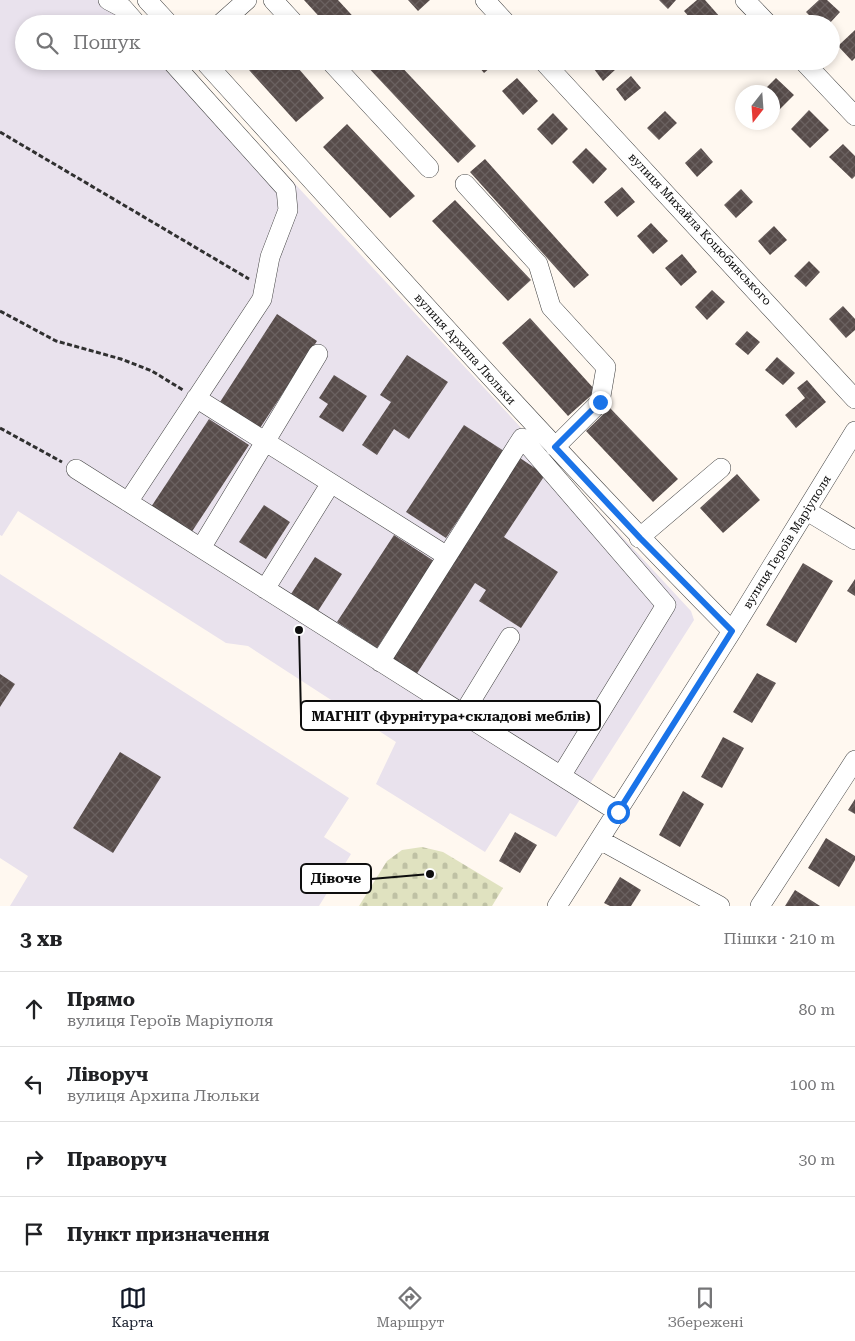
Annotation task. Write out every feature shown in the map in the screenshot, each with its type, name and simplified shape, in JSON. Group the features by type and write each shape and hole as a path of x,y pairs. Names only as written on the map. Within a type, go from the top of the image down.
{"street":[{"path":"108,0 123,8 129,15"},
{"path":"147,0 161,15"},
{"path":"230,15 247,0"},
{"path":"273,0 287,15"},
{"path":"485,0 499,15"},
{"path":"745,0 759,15"},
{"path":"128,502 262,299 270,258 288,210 286,189 179,70"},
{"name":"вулиця Архипа Люльки","path":"212,70 555,447 640,538 732,631"},
{"path":"338,70 429,168"},
{"name":"вулиця Михайла Коцюбинського","path":"551,70 855,399"},
{"path":"812,70 855,116"},
{"path":"466,184 538,264 552,307 606,366 600,402 555,447"},
{"path":"201,548 318,354"},
{"path":"196,398 447,556"},
{"name":"вулиця Героїв Маріуполя","path":"557,906 732,631 855,431"},
{"path":"380,662 522,438 666,605 561,776"},
{"path":"640,538 721,468"},
{"path":"76,469 618,812"},
{"path":"265,589 332,483"},
{"path":"807,511 855,540"},
{"path":"463,714 510,637"},
{"path":"760,906 855,760"},
{"path":"600,840 720,906"}],"path":[{"path":"0,132 248,278 256,287 262,299"},
{"path":"0,311 56,342 122,359 152,371 196,398"},
{"path":"0,428 76,469"}],"shaded area":[{"path":"0,0 124,0 138,15 15,15 15,70 189,70 691,611 694,620 556,837 510,813 485,852 376,784 396,742 248,646 226,643 18,511 2,536 0,535"},
{"path":"0,574 349,798 324,837 351,854 319,906 10,906 28,876 0,858"}],"green space":[{"path":"422,847 443,852 503,888 492,906 359,906 387,861 402,850"}],"building":[{"path":"304,0 338,0 352,15 318,15"},
{"path":"408,0 430,0 418,11"},
{"path":"659,0 676,0 668,9"},
{"path":"697,0 705,0 718,15 687,15 684,11"},
{"path":"819,0 827,0 840,12 837,15 809,15 806,12"},
{"path":"855,30 855,58 852,61 840,48 840,44"},
{"path":"249,70 300,70 324,98 296,122"},
{"path":"370,70 404,70 476,146 458,163"},
{"path":"595,70 615,70 603,81"},
{"path":"631,76 641,88 625,101 616,89"},
{"path":"517,78 538,101 523,115 502,91"},
{"path":"776,78 794,95 780,109 780,85 769,85"},
{"path":"809,110 829,130 810,148 791,129"},
{"path":"665,111 677,123 659,140 647,128"},
{"path":"553,113 568,129 552,145 537,129"},
{"path":"347,124 415,196 390,218 323,147"},
{"path":"843,144 855,156 855,176 852,179 829,157"},
{"path":"586,148 607,169 593,184 572,162"},
{"path":"701,148 713,162 697,177 685,163"},
{"path":"485,159 589,275 574,288 470,172"},
{"path":"622,187 635,202 617,217 604,202"},
{"path":"741,189 753,202 736,218 724,205"},
{"path":"455,200 531,280 508,301 432,221"},
{"path":"651,223 668,241 653,254 637,236"},
{"path":"774,226 787,240 770,255 758,241"},
{"path":"682,254 697,272 681,286 665,268"},
{"path":"809,261 820,272 806,287 794,276"},
{"path":"712,290 725,302 707,320 695,307"},
{"path":"843,306 855,319 855,330 846,338 829,319"},
{"path":"277,314 317,341 260,428 220,402"},
{"path":"530,318 596,391 568,416 502,343"},
{"path":"747,331 760,342 748,355 735,344"},
{"path":"407,355 448,382 409,439 394,429 377,455 362,445 391,402 380,395"},
{"path":"777,357 795,373 783,385 765,370"},
{"path":"334,375 367,396 343,432 319,417 328,404 319,398"},
{"path":"807,380 826,402 796,428 785,415 805,398 797,388"},
{"path":"610,408 678,479 653,502 586,431"},
{"path":"209,419 249,445 191,533 151,507"},
{"path":"464,425 504,451 446,538 406,512"},
{"path":"520,458 545,475 504,537 558,572 521,628 479,601 486,590 475,583 416,675 389,658"},
{"path":"737,474 760,500 723,533 700,508"},
{"path":"264,505 290,522 266,559 239,542"},
{"path":"394,535 434,561 377,648 337,622"},
{"path":"315,557 342,574 318,611 291,594"},
{"path":"803,563 833,581 796,643 766,625"},
{"path":"855,579 855,596 847,591"},
{"path":"757,673 776,683 752,723 733,712"},
{"path":"0,674 15,684 0,707"},
{"path":"723,737 744,748 722,788 701,777"},
{"path":"120,752 161,777 113,853 73,828"},
{"path":"683,791 704,804 680,847 659,835"},
{"path":"855,799 855,814 848,810"},
{"path":"515,832 537,845 520,873 499,861"},
{"path":"826,838 855,856 855,860 839,887 808,868"},
{"path":"620,877 641,890 631,906 610,906 604,903"},
{"path":"795,890 820,906 785,906"}],"place":[{"name":"МАГНІТ (фурнітура+складові меблів)","path":"299,630"},
{"name":"Дівоче","path":"430,874"}],"route":[{"path":"600,402 555,447 640,538 732,631 618,812"}]}
